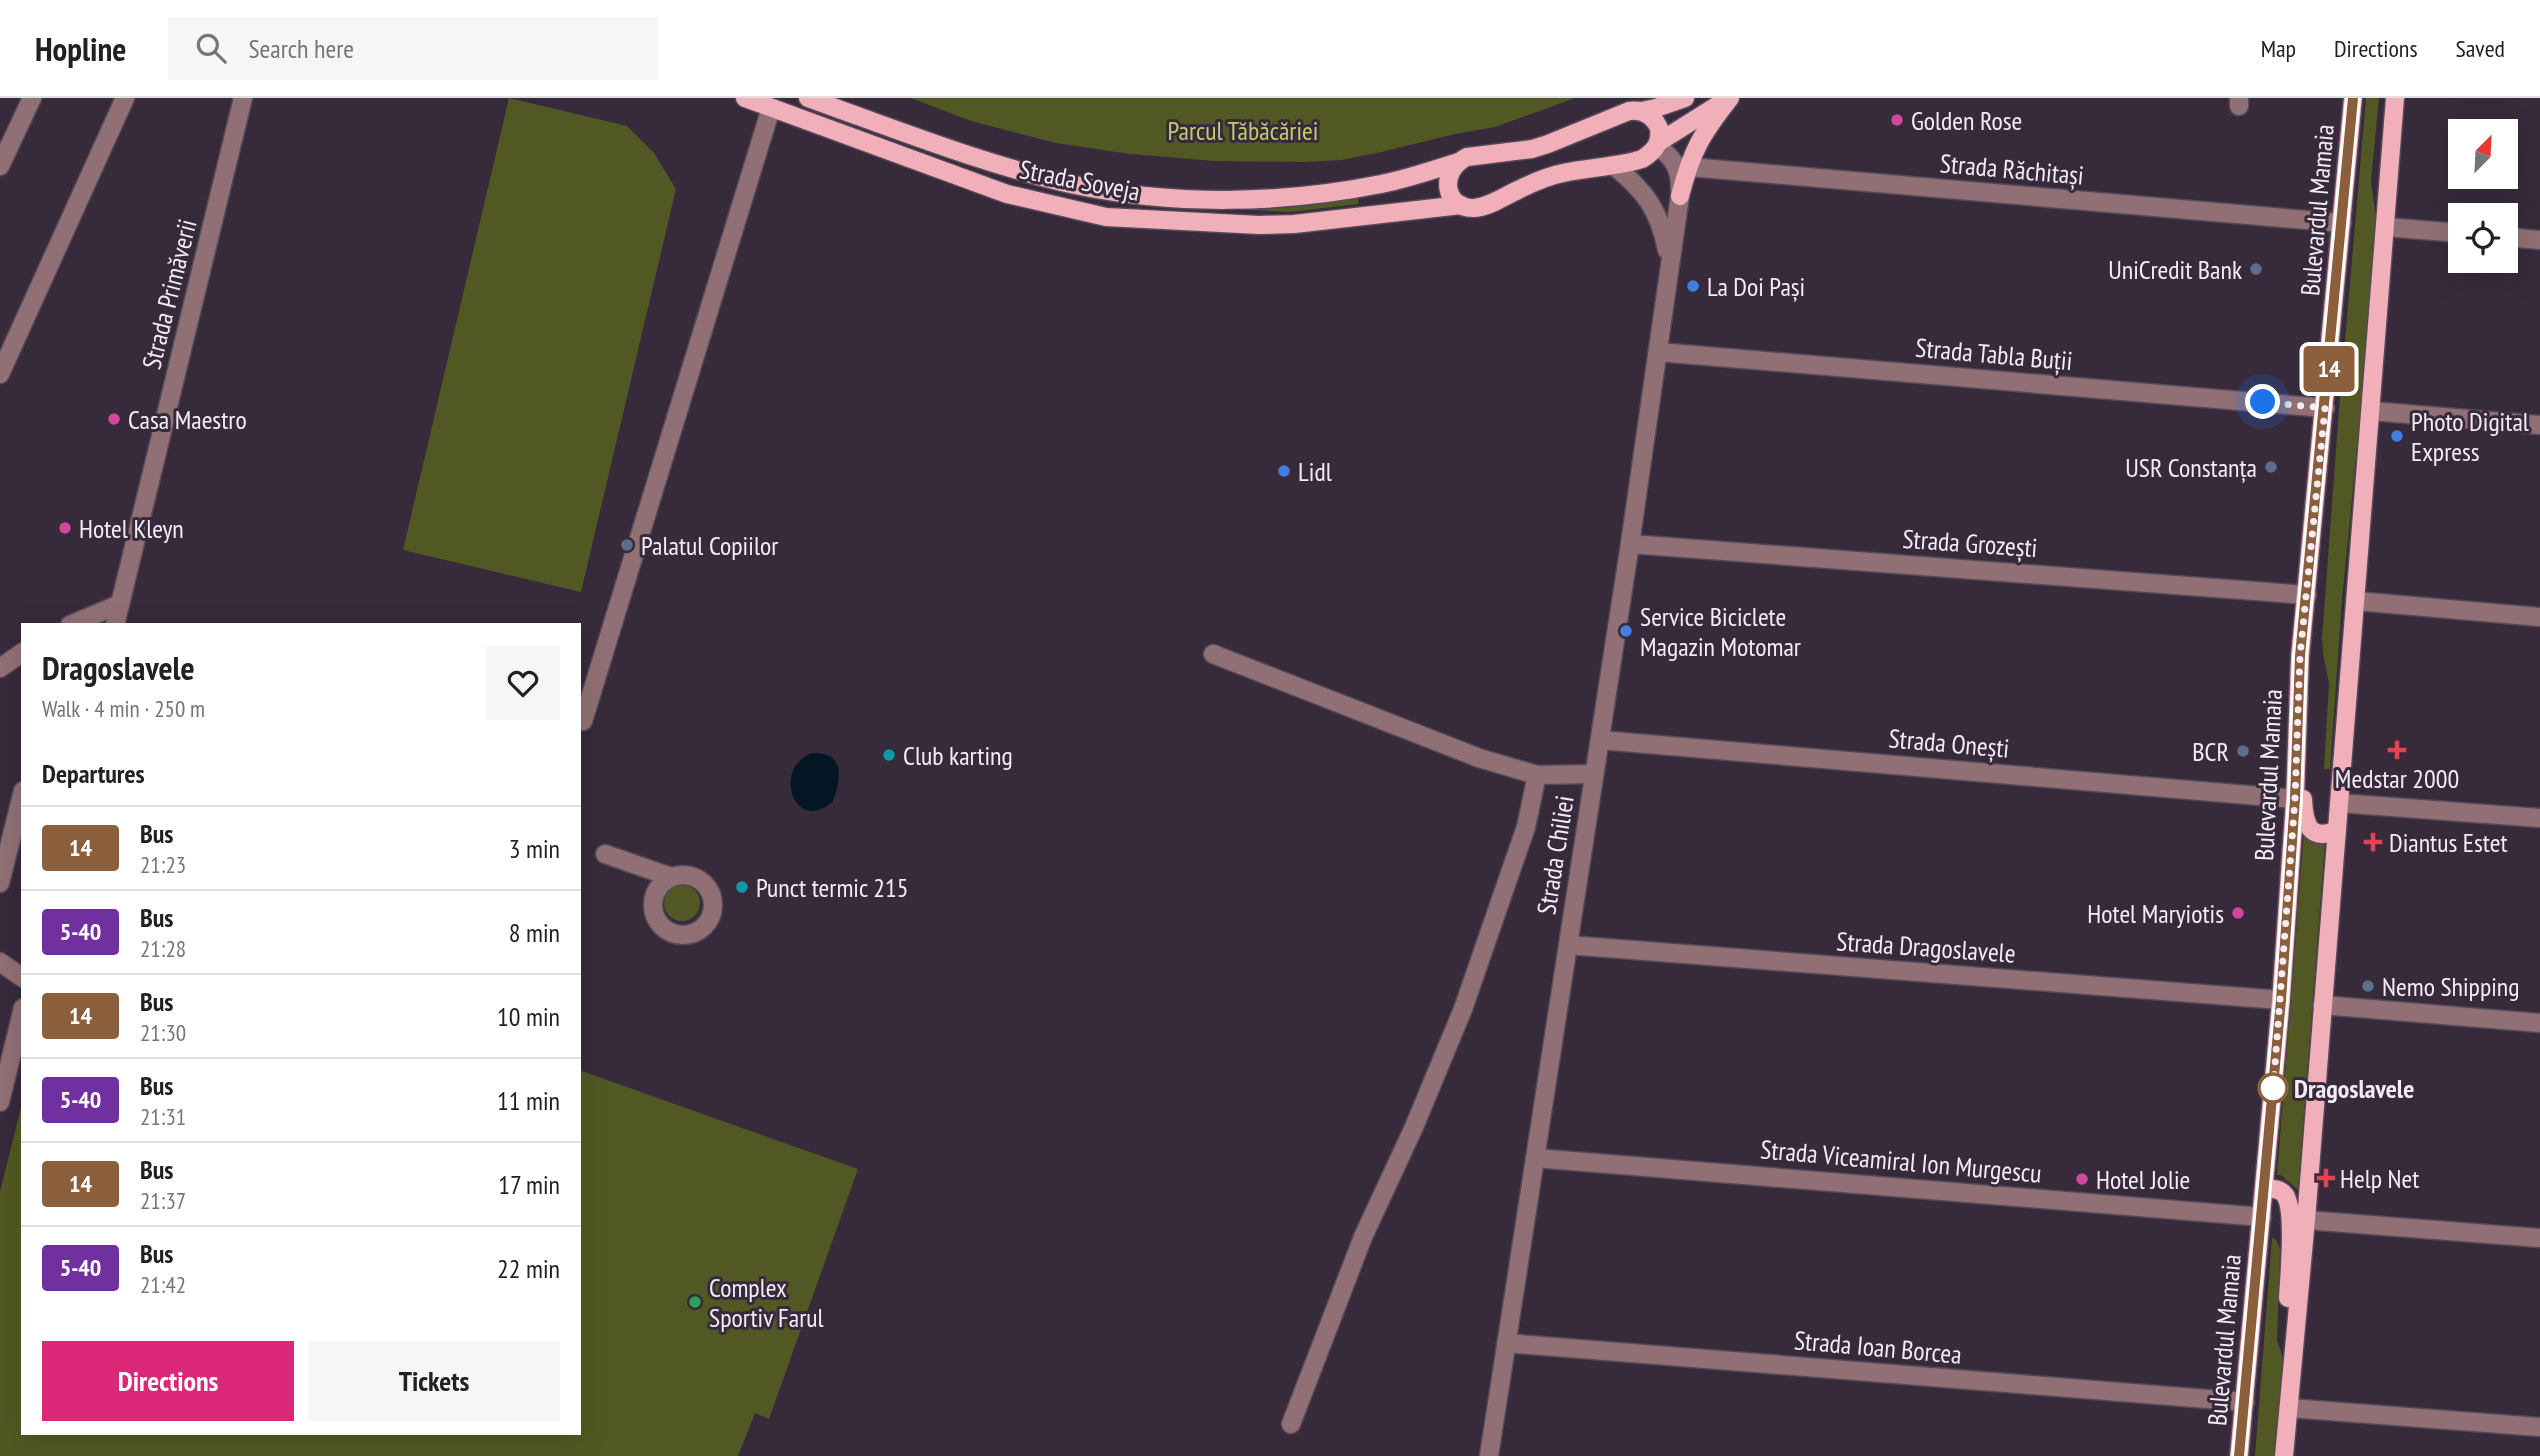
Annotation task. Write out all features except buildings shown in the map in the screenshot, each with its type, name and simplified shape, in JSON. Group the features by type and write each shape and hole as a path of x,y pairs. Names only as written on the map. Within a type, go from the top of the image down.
{"main road":[{"name":"Strada Soveja","path":"745,98 1007,194 1106,218 1259,225 1294,224 1461,205 1477,208 1550,177 1643,159 1658,144"},
{"name":"Strada Soveja","path":"808,98 947,148 1075,185 1186,199 1239,200 1325,193 1383,184 1467,157 1532,149 1623,113 1641,111"},
{"path":"1641,111 1685,98"},
{"path":"1658,144 1729,98"},
{"path":"1680,195 1683,167 1700,137 1729,98"},
{"name":"Bulevardul Mamaia","path":"2239,1456 2281,1000 2295,799 2300,656 2353,98"},
{"path":"2284,1456 2306,1220 2395,98"},
{"path":"1641,111 1649,114 1657,124 1658,144"},
{"path":"1458,162 1448,177 1448,189 1461,205"},
{"path":"2300,656 2305,676 2308,713 2304,822 2311,830 2319,833 2328,834 2337,830"},
{"path":"2265,1188 2278,1189 2285,1195 2291,1211 2287,1315 2289,1341 2294,1357"}],"street":[{"path":"0,166 32,98"},
{"path":"0,374 125,98"},
{"name":"Strada Primăverii","path":"115,623 243,98"},
{"path":"583,721 771,108"},
{"path":"1658,144 1683,167"},
{"name":"Strada Chiliei","path":"1613,165 1642,190 1653,205 1660,220 1669,261"},
{"name":"Strada Răchitași","path":"1683,167 2342,223"},
{"name":"Strada Chiliei","path":"1489,1456 1630,544 1680,195"},
{"path":"2385,227 2448,232"},
{"path":"2518,238 2540,240"},
{"name":"Strada Tabla Buții","path":"1658,352 2325,408"},
{"path":"2371,411 2540,425"},
{"name":"Strada Grozești","path":"1630,544 2307,595"},
{"path":"2356,601 2540,617"},
{"path":"75,623 120,604"},
{"path":"0,668 21,653"},
{"path":"1213,654 1479,758 1537,775 1594,774"},
{"name":"Strada Onești","path":"1600,740 2295,799"},
{"path":"1291,1424 1363,1237 1414,1127 1463,1009 1526,827 1537,775"},
{"path":"0,883 21,799"},
{"path":"2339,803 2540,818"},
{"path":"605,854 671,877"},
{"name":"Strada Dragoslavele","path":"1568,945 2281,1000"},
{"path":"0,962 21,977"},
{"path":"2322,1005 2540,1023"},
{"path":"0,1102 21,1016"},
{"name":"Strada Viceamiral Ion Murgescu","path":"1535,1157 2262,1217"},
{"path":"2306,1220 2540,1238"},
{"name":"Strada Ioan Borcea","path":"1506,1343 2245,1402"},
{"path":"2289,1408 2540,1427"}],"green space":[{"path":"509,98 627,126 654,153 676,189 581,592 403,550"},
{"name":"Parcul Tăbăcăriei","path":"911,98 1575,98 1495,127 1341,160 1305,162 1215,161 1130,154 1056,143 971,121"},
{"path":"2366,98 2379,98 2371,181 2378,232 2342,600 2330,769 2324,769 2329,683 2322,638"},
{"path":"1357,195 1359,204 1290,212 1229,209"},
{"path":"2304,833 2325,842 2298,1190 2281,1175 2277,1175"},
{"path":"682,885 695,890 700,903 695,916 682,921 669,916 664,903 669,890"},
{"name":"Complex Sportiv Farul","path":"581,1071 858,1169 769,1419 755,1413 738,1456 0,1456 0,1192 21,1107 21,1435 581,1435"},
{"path":"2272,1238 2280,1248 2277,1340 2283,1358 2274,1456 2255,1456"}],"water":[{"path":"812,753 831,757 838,768 838,784 833,801 820,810 808,810 799,805 793,796 791,784 793,772 800,761"}],"bus line":[{"name":"14","path":"2239,1456 2281,1000 2295,799 2300,656 2327,394 2353,98"}],"place":[{"name":"Golden Rose","path":"1897,120"},
{"name":"UniCredit Bank","path":"2256,269"},
{"name":"La Doi Pași","path":"1693,286"},
{"name":"Casa Maestro","path":"114,419"},
{"name":"Photo Digital Express","path":"2397,436"},
{"name":"USR Constanța","path":"2271,467"},
{"name":"Lidl","path":"1284,471"},
{"name":"Hotel Kleyn","path":"65,528"},
{"name":"Palatul Copiilor","path":"627,545"},
{"name":"Service Biciclete Magazin Motomar","path":"1626,631"},
{"name":"Medstar 2000","path":"2397,750"},
{"name":"BCR","path":"2243,751"},
{"name":"Club karting","path":"889,755"},
{"name":"Diantus Estet","path":"2373,842"},
{"name":"Punct termic 215","path":"742,887"},
{"name":"Hotel Maryiotis","path":"2238,913"},
{"name":"Nemo Shipping","path":"2368,986"},
{"name":"Dragoslavele","path":"2273,1088"},
{"name":"Help Net","path":"2326,1178"},
{"name":"Hotel Jolie","path":"2082,1179"},
{"name":"Complex Sportiv Farul","path":"695,1302"}],"route":[{"path":"2263,402 2325,408 2300,656 2295,799 2273,1092 2273,1088"}]}
